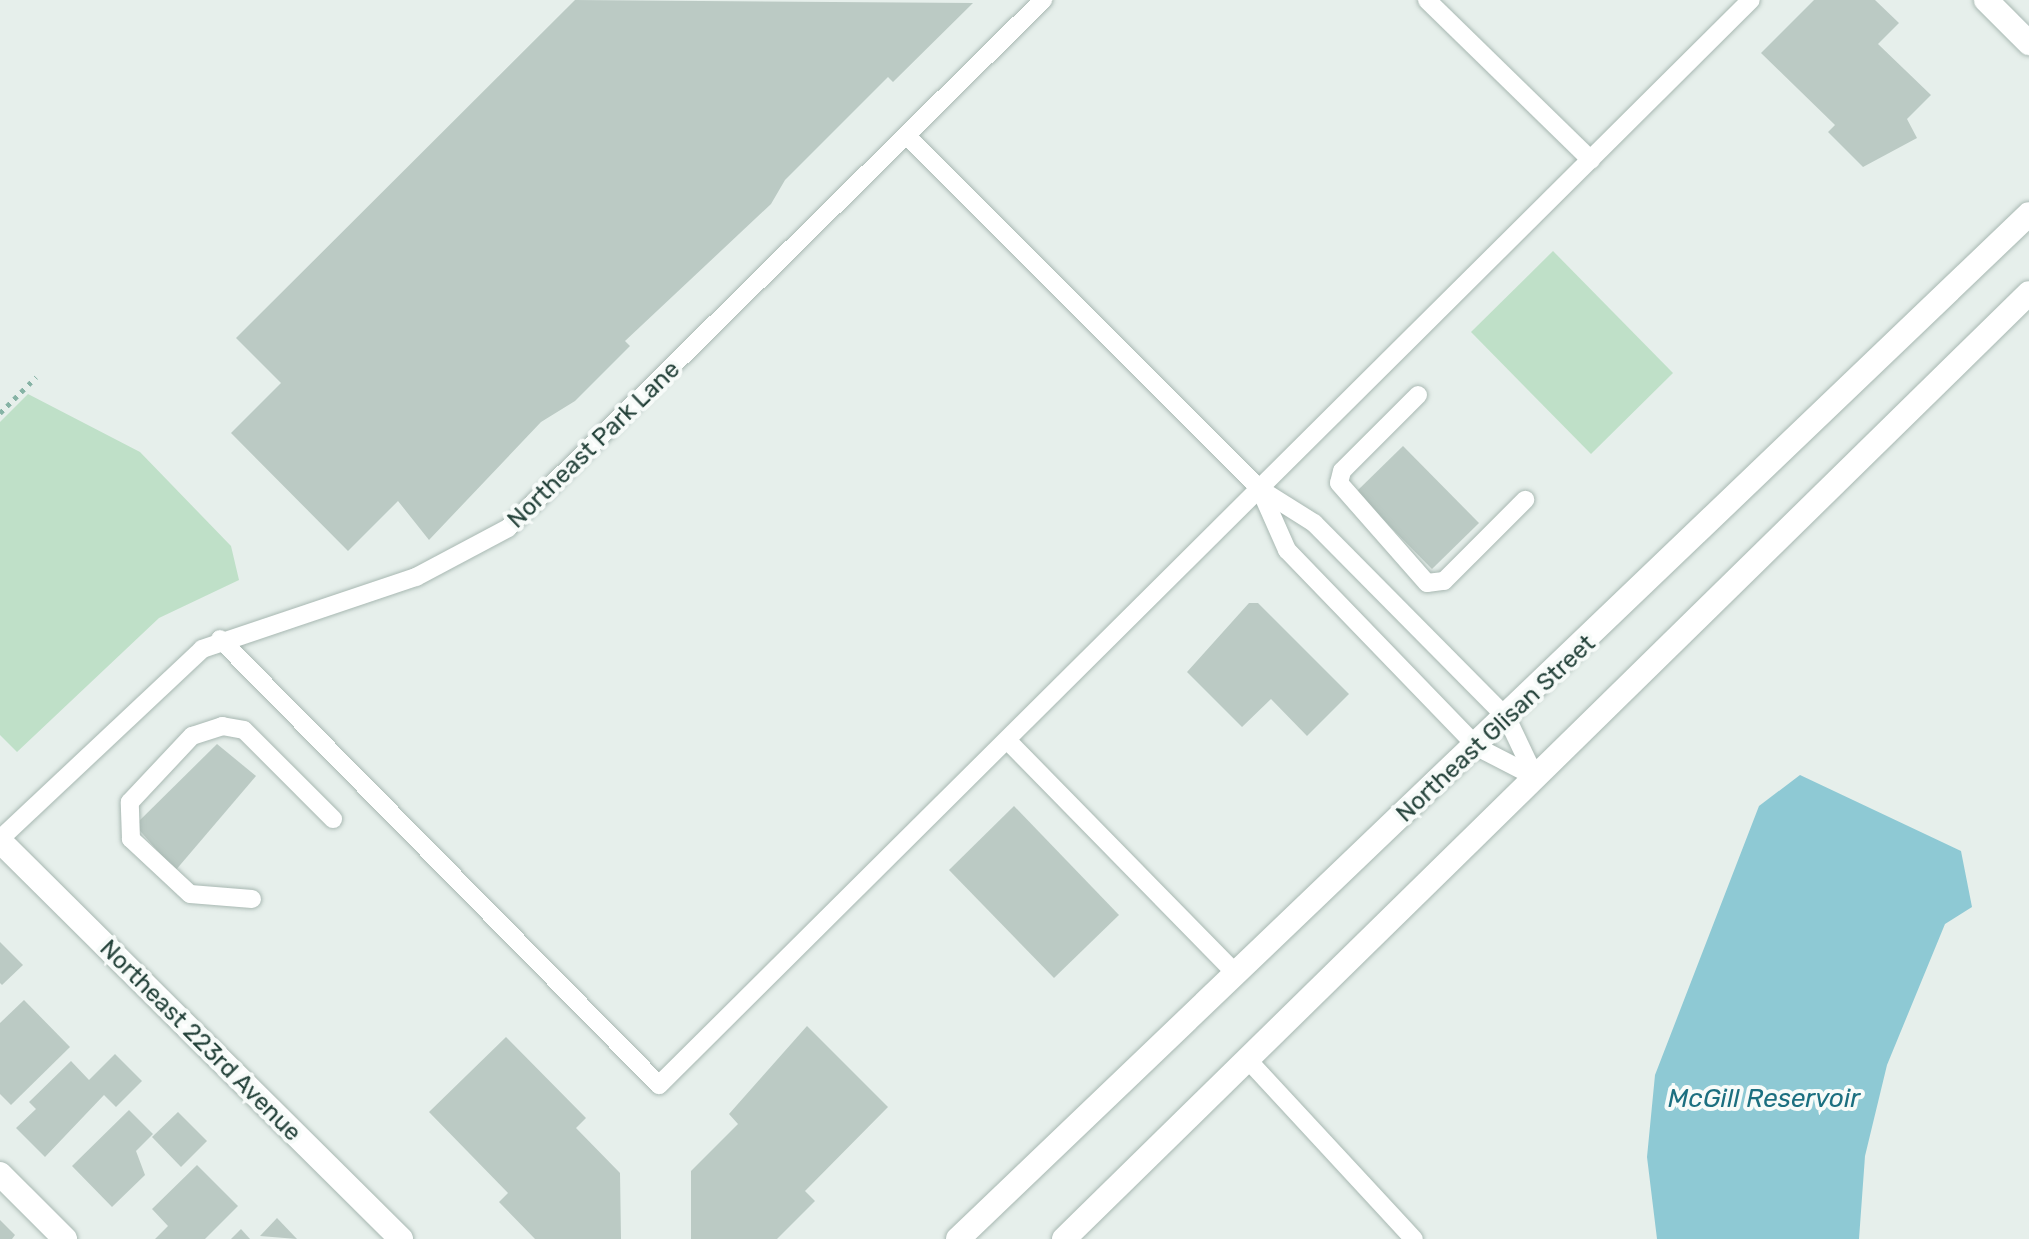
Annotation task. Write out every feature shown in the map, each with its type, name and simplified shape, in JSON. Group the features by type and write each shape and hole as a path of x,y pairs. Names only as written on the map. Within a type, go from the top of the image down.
{"main road":[{"path":"1986,0 2029,43"},
{"name":"Northeast Glisan Street","path":"958,1239 1477,747 2029,214"},
{"path":"1064,1239 2029,293"},
{"name":"Northeast 223rd Avenue","path":"0,840 401,1239"},
{"path":"0,1174 65,1239"}],"lane":[{"name":"Northeast Park Lane","path":"0,840 161,680 220,639 416,577 508,528 1043,0"},
{"path":"1427,0 1591,160"},
{"path":"220,639 659,1085 1751,0"},
{"path":"907,136 1260,489 1314,523 1507,718 1535,777"},
{"path":"1418,395 1342,471 1339,483 1427,583 1444,581 1525,500"},
{"path":"1260,489 1287,550 1477,747 1535,777"},
{"path":"252,899 190,894 131,839 130,802 192,736 222,726 244,730 333,819"},
{"path":"1008,741 1236,974"},
{"path":"1248,1060 1414,1239"}],"path":[{"path":"0,413 36,377"}],"green space":[{"path":"1553,251 1673,373 1591,454 1471,332"},
{"path":"28,394 140,452 231,546 239,580 159,618 17,752 0,735 0,422"}],"water":[{"name":"McGill Reservoir","path":"1800,775 1961,851 1972,907 1945,924 1887,1065 1865,1156 1859,1239 1657,1239 1647,1157 1655,1075 1759,806"}],"building":[{"path":"575,0 973,3 893,82 888,77 785,180 771,204 625,341 630,346 575,401 541,422 429,540 398,501 348,551 231,433 281,383 236,338"},
{"path":"1814,0 1875,0 1899,23 1878,44 1931,95 1907,119 1917,138 1863,167 1828,132 1835,125 1761,53"},
{"path":"1403,446 1479,523 1432,569 1356,492"},
{"path":"1249,603 1258,603 1349,694 1307,736 1271,699 1242,727 1187,672"},
{"path":"217,744 256,776 175,871 135,825"},
{"path":"1014,806 1119,915 1054,978 949,870"},
{"path":"0,942 23,965 2,985 0,983"},
{"path":"24,1000 70,1047 11,1105 0,1094 0,1023"},
{"path":"807,1026 888,1107 805,1191 815,1201 777,1239 691,1239 691,1171 738,1124 729,1114"},
{"path":"506,1037 586,1118 576,1128 620,1173 621,1239 535,1239 499,1202 508,1193 429,1112"},
{"path":"115,1054 142,1081 116,1107 104,1095 45,1157 16,1128 36,1109 29,1102 71,1061 89,1080"},
{"path":"129,1110 153,1134 136,1151 145,1175 112,1207 72,1166"},
{"path":"178,1112 207,1141 181,1167 152,1137"},
{"path":"197,1165 238,1206 205,1239 155,1239 168,1226 152,1209"},
{"path":"277,1218 297,1239 260,1236"},
{"path":"0,1220 15,1235 12,1239 0,1239"},
{"path":"241,1229 250,1239 231,1239"}]}
